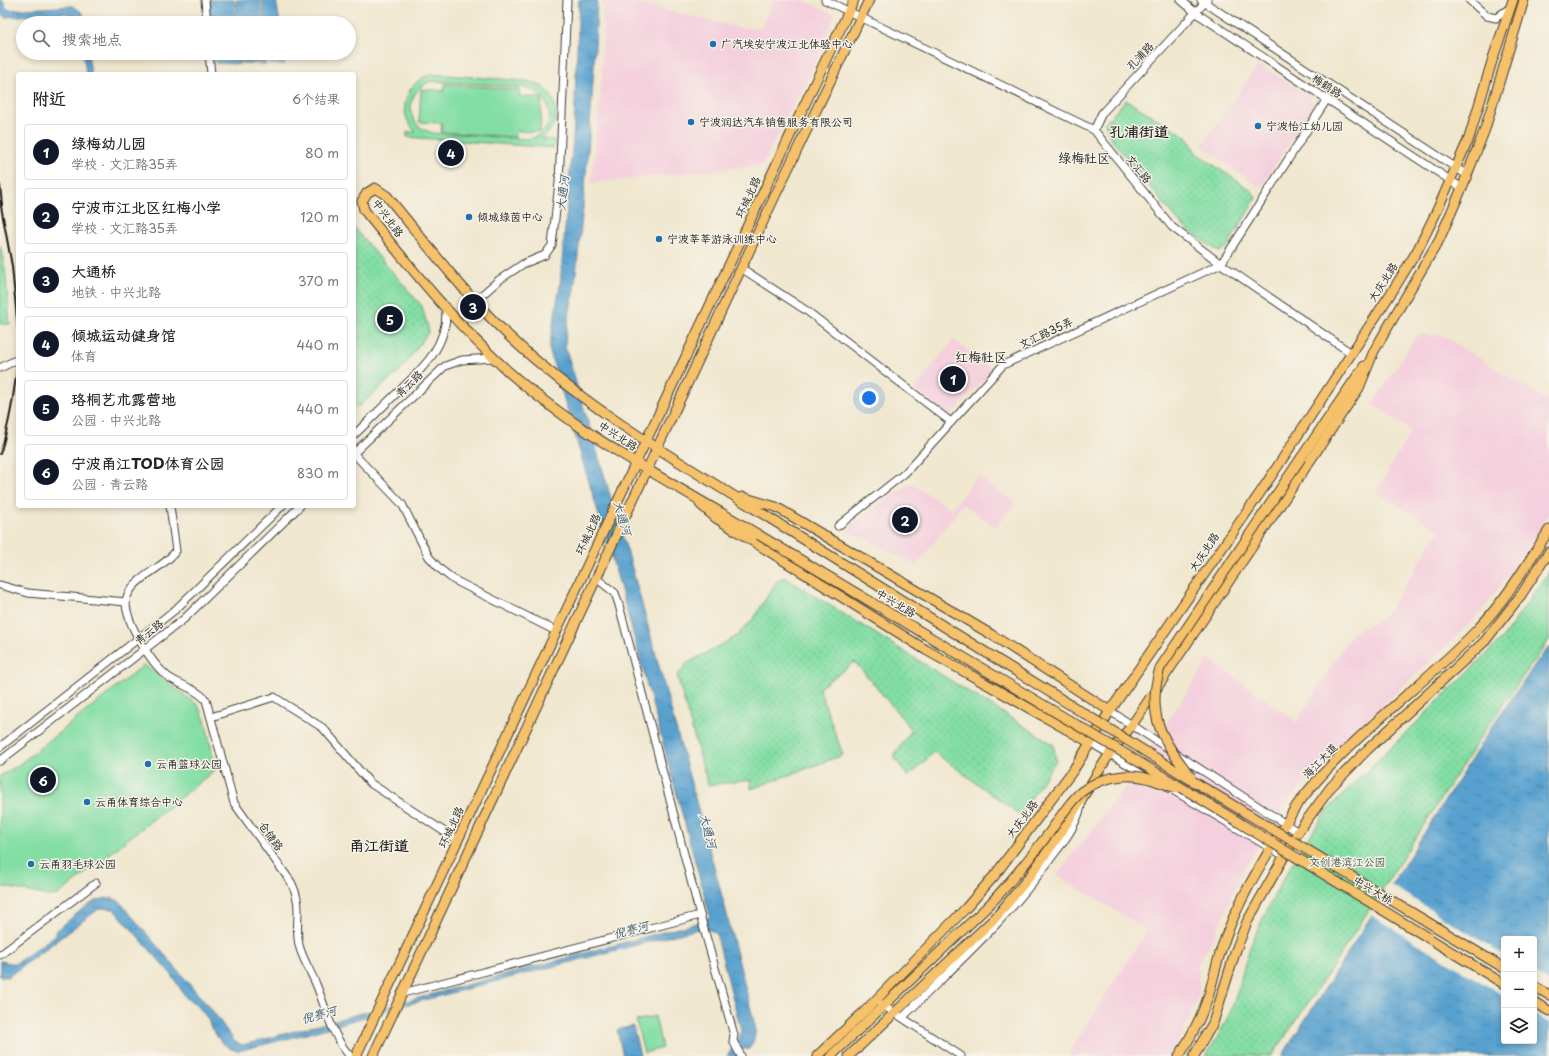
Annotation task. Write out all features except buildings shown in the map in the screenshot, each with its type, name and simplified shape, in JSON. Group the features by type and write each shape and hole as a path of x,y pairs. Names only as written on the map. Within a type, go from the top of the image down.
{"main road":[{"name":"环城北路","path":"356,1056 854,0"},
{"path":"373,1056 741,268 869,0"},
{"path":"1196,782 1167,745 1159,727 1155,700 1160,668 1300,458 1374,351 1439,240 1462,188 1485,129 1524,0"},
{"name":"大庆北路","path":"817,1056 966,908 995,875 1074,769 1110,712 1262,490 1417,252 1469,138 1493,58 1512,4"},
{"name":"中兴北路","path":"1189,792 636,462 585,429 516,378 493,358 446,311 364,208 362,201 367,193 375,188 387,196 475,300 510,337 586,398 646,441 1196,782"},
{"path":"849,1056 899,1015 997,916 1030,876 1060,834 1110,753 1132,725 1359,388 1374,351"},
{"path":"684,490 716,518 906,637 968,674 1091,743"},
{"path":"731,494 776,507 992,635 1110,712"},
{"name":"海江大道","path":"1179,1056 1200,1018 1222,947 1236,911 1270,848 1286,825 1296,806 1324,773 1452,655 1494,611 1512,589 1549,530"},
{"path":"1194,1056 1213,1023 1236,950 1247,922 1298,832 1331,787 1368,750 1485,641 1521,595 1549,552"},
{"path":"831,1056 988,906 1012,881 1069,805 1081,792 1108,778 1135,776 1146,778 1189,792"},
{"name":"中兴大桥","path":"1196,782 1501,966"},
{"name":"中兴大桥","path":"1189,792 1501,982"},
{"path":"1537,988 1549,995"},
{"path":"1537,1004 1549,1011"}],"street":[{"path":"205,0 206,16"},
{"path":"475,300 499,280 523,264 545,255 552,245 559,183 567,0"},
{"name":"文汇路","path":"825,0 1094,130 1172,227 1221,264 1351,353"},
{"name":"梅鹤路","path":"1181,0 1196,13 1462,188"},
{"path":"1469,0 1487,16 1496,18 1512,4"},
{"name":"梅鹤路","path":"1204,1 1467,175"},
{"name":"孔浦路","path":"1094,130 1102,113 1196,13 1204,1"},
{"path":"210,60 211,72"},
{"path":"1221,264 1326,98"},
{"name":"文汇路35弄","path":"838,526 905,472 1003,365 1221,264"},
{"path":"741,268 807,311 951,422"},
{"name":"青云路","path":"356,433 428,363 440,342 446,321 446,311"},
{"name":"青云路","path":"356,452 446,366 462,360 493,358"},
{"path":"0,368 16,360"},
{"path":"356,456 402,504 429,557 440,569 454,580 556,631"},
{"path":"0,585 28,593 126,602 128,595 136,584 167,561 176,551 176,537 170,508"},
{"name":"青云路","path":"0,747 176,609 280,508"},
{"name":"青云路","path":"0,761 184,618 298,508"},
{"path":"596,578 615,593 619,604 700,915 734,1035 733,1041 741,1056"},
{"name":"仓储路","path":"126,602 130,619 144,649 167,676 202,696 211,717 234,803 296,891 299,903 299,944 342,1048 350,1056"},
{"path":"211,717 274,697 323,728 370,783 457,840"},
{"path":"1110,712 1298,832"},
{"path":"1091,743 1284,856"},
{"path":"0,955 96,883"},
{"path":"403,993 700,915"},
{"path":"875,1000 961,1056"}],"shaded area":[{"name":"宁波润达汽车销售服务有限公司","path":"603,0 622,0 740,28 762,28 773,0 802,0 835,14 815,65 762,165 591,183 602,78"},
{"name":"宁波怡江幼儿园","path":"1258,65 1309,95 1314,105 1260,188 1202,146"},
{"path":"1418,334 1443,336 1549,401 1549,513 1535,538 1482,611 1363,724 1291,797 1247,864 1215,934 1198,964 1199,995 1181,1037 1168,1056 1067,1056 1147,930 1057,875 1119,795 1209,659 1297,722 1352,633 1385,617 1439,530 1376,492 1411,431 1372,404"},
{"path":"954,340 993,370 950,416 914,389"},
{"path":"977,476 1016,503 996,527 963,504 917,565 845,529 910,483 952,509"}],"green space":[{"path":"432,74 526,81 537,84 545,89 555,104 556,113 554,122 550,131 542,139 554,140 554,148 407,137 407,132 416,132 406,115 406,98 410,90 423,78","holes":["432,81 529,88 538,93 544,99 550,115 544,130 538,136 528,139 434,133 419,126 411,113 413,97 418,90"]},
{"path":"445,84 520,90 519,96 542,98 540,132 517,131 516,137 441,132 442,123 419,122 421,89 444,91"},
{"path":"1126,100 1184,135 1196,153 1252,191 1256,198 1227,247 1219,252 1188,230 1176,219 1111,139 1105,123"},
{"path":"356,230 422,306 429,331 401,370 358,407 356,406"},
{"path":"0,245 5,267 10,324 0,324"},
{"name":"文创港滨江公园","path":"1549,572 1549,640 1487,727 1329,972 1272,1056 1206,1056 1230,1012 1250,947 1269,905 1297,856 1329,808 1502,639"},
{"path":"784,577 1053,744 1056,760 1020,815 934,752 908,777 895,758 895,753 912,730 855,662 819,688 843,755 751,789 751,780 708,785 677,676 686,664 737,636 753,619 777,581"},
{"name":"云甬体育综合中心","path":"144,665 198,705 205,720 216,769 58,895 49,896 0,886 0,776 17,766"},
{"path":"655,1016 662,1048 644,1053 636,1021"}],"water":[{"path":"0,0 2,0 8,10 73,6 83,13 84,16 75,16 64,13 5,17 0,13"},
{"path":"209,0 234,0 235,16 210,16"},
{"path":"236,0 260,0 261,16 237,16"},
{"path":"262,0 276,0 279,16 263,16"},
{"path":"579,0 597,0 596,34 592,103 583,206 575,283 565,346 629,557 725,907 756,1030 753,1042 749,1049 741,1049 735,1056 727,1056 740,1037 741,1030 716,933 707,929 698,929 401,1006 310,1033 238,1051 231,1049 221,1042 211,1028 208,1019 196,1004 187,999 171,974 114,909 101,908 8,977 0,976 0,961 15,964 57,934 56,931 77,913 94,902 111,898 119,901 215,1014 235,1042 243,1045 704,921 710,916 619,582 549,349 560,285 574,126"},
{"path":"84,60 89,60 91,72 86,72"},
{"path":"216,60 239,60 240,64 216,63"},
{"path":"242,60 266,60 266,64 242,63"},
{"path":"269,60 284,60 285,64 270,64"},
{"path":"1549,646 1549,1056 1282,1056 1499,716"},
{"path":"633,1026 640,1056 623,1056 617,1030"}],"pier":[{"path":"1389,884 1501,953 1501,994 1369,914"},
{"path":"1537,975 1549,982 1549,1023 1537,1016"}],"railway":[{"path":"0,185 2,205"},
{"path":"0,201 12,266 16,309"},
{"path":"0,454 12,406 16,374"}],"place":[{"name":"广汽埃安宁波江北体验中心","path":"713,44"},
{"name":"宁波润达汽车销售服务有限公司","path":"691,122"},
{"name":"宁波怡江幼儿园","path":"1258,126"},
{"name":"倾城运动健身馆","path":"451,153"},
{"name":"倾城绿茵中心","path":"469,217"},
{"name":"宁波莘莘游泳训练中心","path":"659,239"},
{"name":"大通桥","path":"473,307"},
{"name":"珞桐艺术露营地","path":"390,319"},
{"name":"绿梅幼儿园","path":"953,379"},
{"name":"宁波市江北区红梅小学","path":"905,520"},
{"name":"云甬篮球公园","path":"148,764"},
{"name":"宁波甬江TOD体育公园","path":"43,780"},
{"name":"云甬体育综合中心","path":"87,802"},
{"name":"云甬羽毛球公园","path":"31,864"}],"district":[{"name":"孔浦街道","path":"1139,132"},
{"name":"绿梅社区","path":"1084,158"},
{"name":"红梅社区","path":"981,357"},
{"name":"甬江街道","path":"379,846"}],"water label":[{"name":"大通河","path":"563,193"},
{"name":"大通河","path":"622,518"},
{"name":"大通河","path":"708,831"},
{"name":"倪赛河","path":"631,930"},
{"name":"倪赛河","path":"319,1015"}]}
